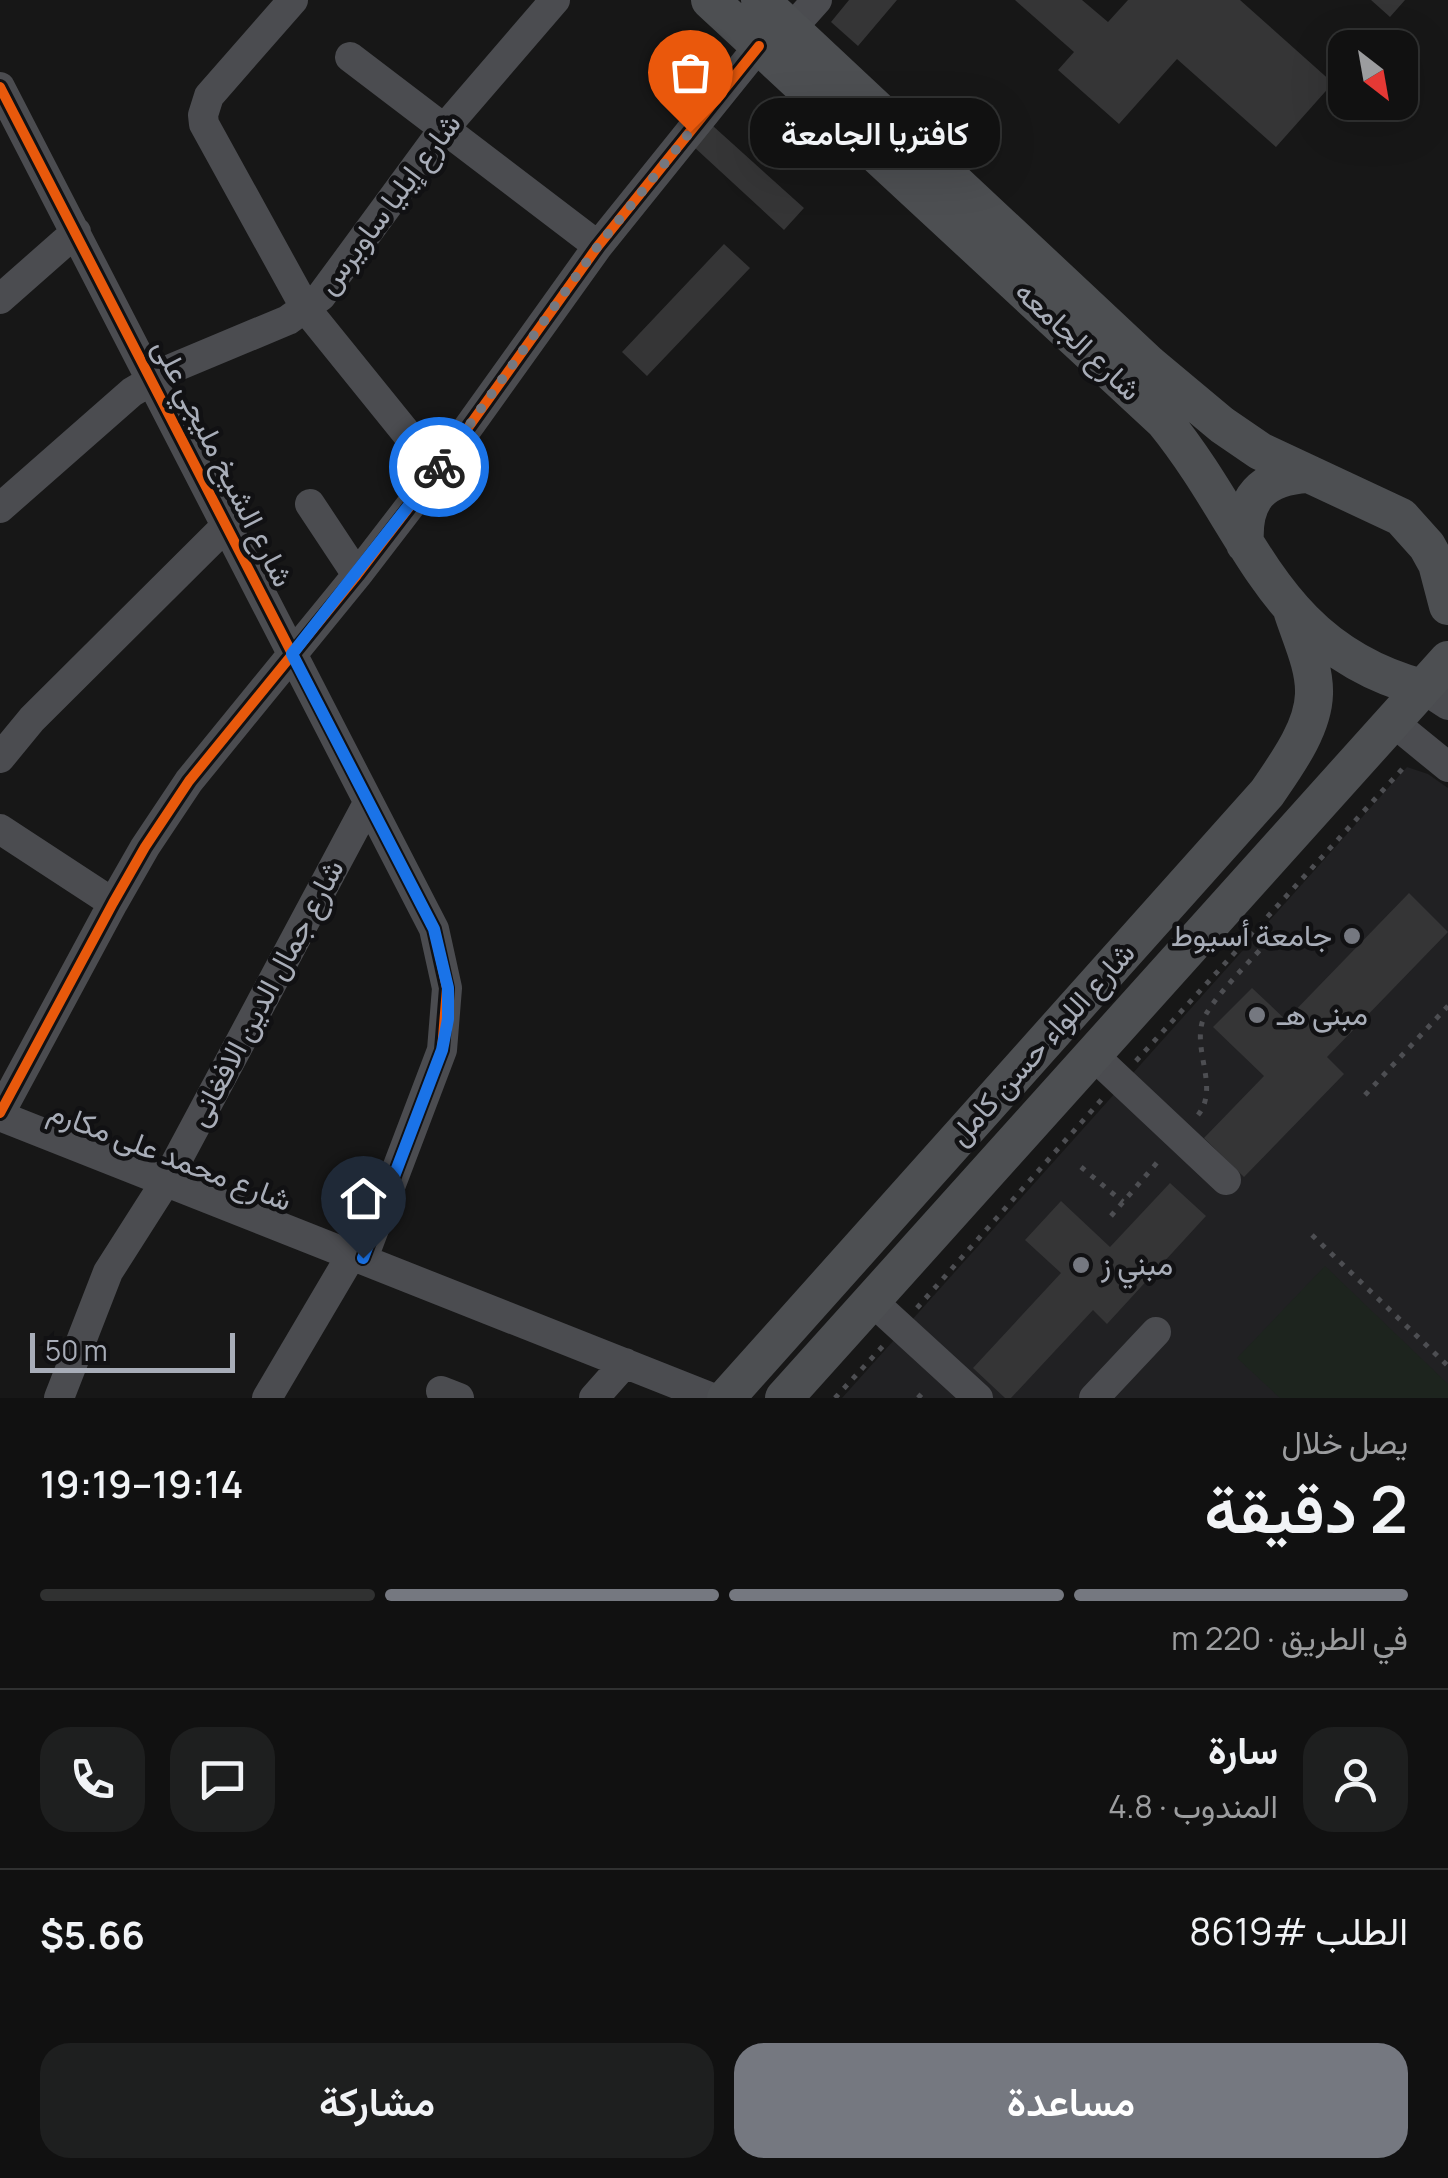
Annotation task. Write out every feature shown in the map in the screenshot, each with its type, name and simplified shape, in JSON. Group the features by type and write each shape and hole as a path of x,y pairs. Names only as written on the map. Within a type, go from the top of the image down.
{"main road":[{"name":"شارع الجامعه","path":"710,0 775,38 1222,425 1260,451 1402,516 1432,555 1448,606"},
{"name":"شارع الجامعه","path":"760,0 775,38 1164,421 1192,454 1245,544 1292,610 1338,652 1378,674 1435,697"},
{"path":"1192,454 1222,425"},
{"path":"1245,544 1244,522 1251,501 1266,485 1286,475 1307,474"},
{"path":"1402,516 1448,522"},
{"name":"شارع اللواء حسن كامل","path":"726,1398 1266,792 1288,762 1304,730 1314,696 1311,670 1292,610"},
{"name":"شارع اللواء حسن كامل","path":"784,1398 1392,722 1435,697 1448,660"},
{"path":"812,1304 846,1330"}],"street":[{"path":"293,0 209,96 203,115 208,133 306,309 437,471"},
{"name":"شارع إيليا ساويرس","path":"0,508 111,407 153,378 269,329 306,309 334,281 443,130 555,0"},
{"path":"0,1115 112,903 189,781 437,471 598,246 775,38 817,0"},
{"path":"350,58 598,246"},
{"name":"شارع الشيخ مليجي على","path":"0,87 434,929 445,973 448,1019 433,1079 358,1256 267,1398"},
{"path":"0,299 76,232"},
{"path":"310,504 357,575"},
{"path":"0,758 32,719 227,525"},
{"path":"1392,722 1448,767"},
{"name":"شارع جمال الدين الافغانى","path":"59,1398 108,1272 166,1181 368,803"},
{"path":"0,829 112,903"},
{"path":"1093,1055 1226,1180"},
{"name":"شارع محمد على مكارم","path":"0,1115 712,1398"},
{"path":"872,1301 978,1398"},
{"path":"1094,1398 1156,1332"},
{"path":"594,1398 626,1363"}],"path":[{"path":"1111,1216 1204,1107 1204,1017 1272,936"},
{"path":"1365,1095 1448,1006"},
{"path":"1081,1167 1123,1202"},
{"path":"1312,1235 1448,1366"}],"shaded area":[{"name":"جامعة أسيوط","path":"1407,767 1428,774 1448,788 1448,1398 842,1398"},
{"path":"1325,1266 1448,1384 1448,1398 1280,1398 1237,1358"}],"building":[{"path":"849,0 897,0 858,46 831,22"},
{"path":"1015,0 1082,0 1108,22 1128,0 1240,0 1328,79 1328,89 1276,147 1177,59 1119,124 1058,70 1074,52"},
{"path":"1371,0 1405,0 1390,17"},
{"path":"713,126 804,208 784,230 694,147"},
{"path":"724,244 750,268 647,376 622,352"},
{"path":"1409,893 1448,932 1327,1057 1344,1074 1244,1177 1204,1138 1264,1076 1213,1027 1252,988 1286,1020"},
{"path":"1170,1183 1206,1216 1107,1324 1093,1310 1011,1398 1005,1398 973,1368 1061,1273 1025,1240 1061,1201 1110,1247"}],"cycle path":[{"path":"0,1113 113,903 189,781 357,575 437,471 598,246 759,46"},
{"path":"0,87 434,929 447,988 442,1050 363,1258"}],"way so far":[{"path":"439,467 598,246 690,132"}],"place":[{"name":"كافتريا الجامعة","path":"690,132"},
{"name":"جامعة أسيوط","path":"1352,936"},
{"name":"مبنى هـ","path":"1257,1015"},
{"name":"مبني ز","path":"1081,1265"}],"route":[{"path":"363,1258 433,1079 448,1019 448,988 434,929 292,654 439,467"}]}
